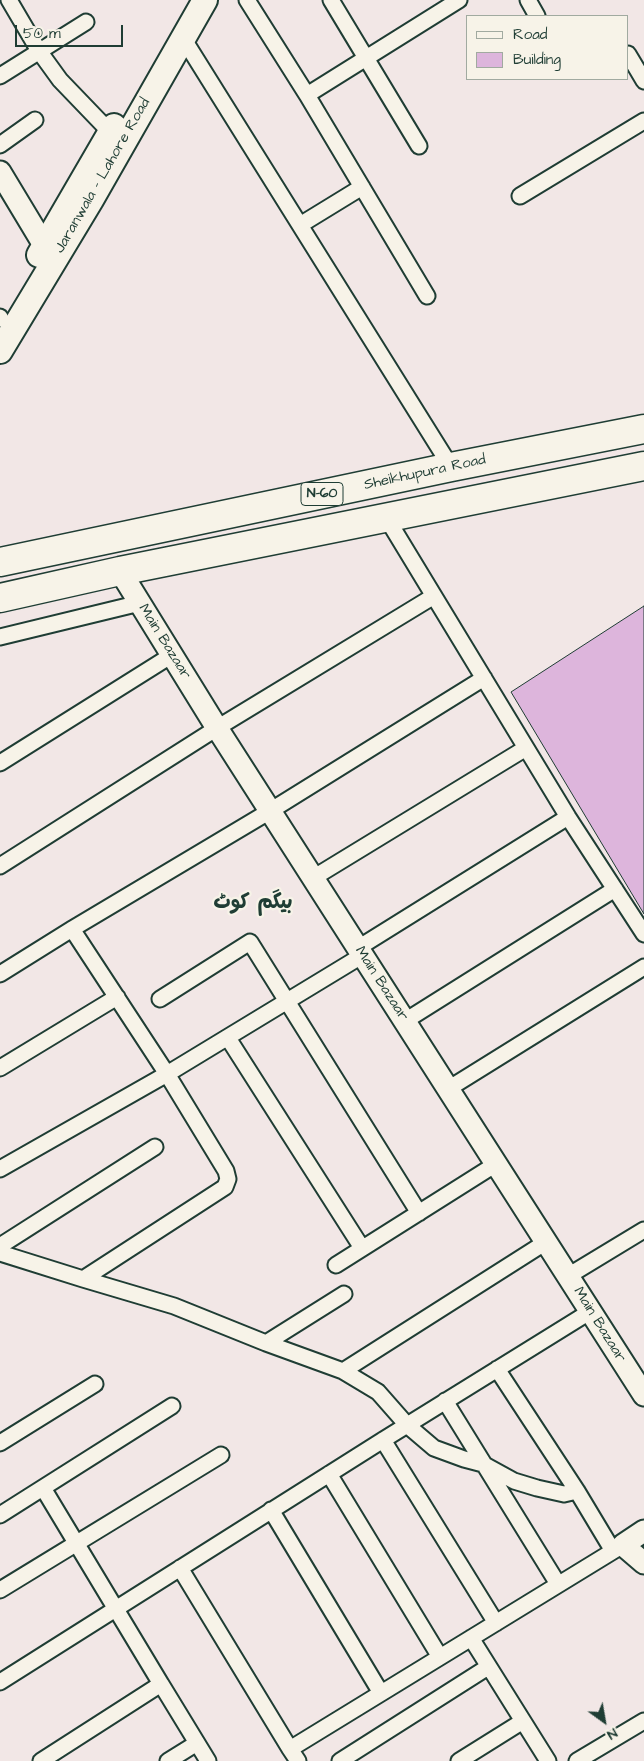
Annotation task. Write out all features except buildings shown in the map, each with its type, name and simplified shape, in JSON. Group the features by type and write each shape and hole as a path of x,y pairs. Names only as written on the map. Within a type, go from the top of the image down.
{"highway":[{"name":"Sheikhupura Road","path":"0,562 451,467 644,429"},
{"name":"N-60","path":"0,598 120,571 644,466"}],"main road":[{"name":"Jaranwala - Lahore Road","path":"0,351 83,196 183,38 193,6"},
{"name":"Jaranwala - Lahore Road","path":"0,319 44,245 83,196 110,132 193,6"}],"street":[{"path":"9,0 39,51 60,80 110,132"},
{"path":"247,0 307,95 427,296"},
{"path":"331,0 419,146"},
{"path":"307,95 459,0"},
{"path":"528,0 536,15"},
{"path":"0,76 86,22"},
{"path":"183,38 451,467"},
{"path":"629,56 644,81"},
{"path":"0,145 34,120"},
{"path":"520,196 644,121"},
{"path":"0,172 44,245"},
{"path":"300,226 362,187"},
{"path":"386,517 568,817 644,934"},
{"name":"Main Bazaar","path":"120,571 217,728 644,1395"},
{"path":"0,866 217,728 434,596"},
{"path":"0,638 140,603"},
{"path":"0,763 172,655"},
{"path":"0,974 72,928 270,811 484,678"},
{"path":"313,878 526,748"},
{"path":"0,1169 167,1074 287,1002 360,952 568,817"},
{"path":"405,1021 615,890"},
{"path":"72,928 167,1074 226,1171 228,1179 225,1187 83,1279"},
{"path":"160,999 250,942 419,1213"},
{"path":"448,1089 644,967"},
{"path":"0,1068 117,997"},
{"path":"228,1038 362,1248"},
{"path":"0,1246 155,1147"},
{"path":"336,1265 496,1164"},
{"path":"568,1276 644,1230"},
{"path":"342,1371 546,1242"},
{"path":"0,1253 174,1306 266,1344 342,1371 378,1392 407,1424 434,1448 484,1464 514,1481 537,1488 564,1494 577,1491"},
{"path":"266,1344 344,1294"},
{"path":"0,1682 407,1424 590,1311"},
{"path":"497,1369 577,1491 618,1548 644,1563"},
{"path":"0,1443 95,1384"},
{"path":"445,1401 558,1584"},
{"path":"0,1515 172,1406"},
{"path":"383,1440 496,1623"},
{"path":"0,1590 221,1455"},
{"path":"329,1474 440,1657"},
{"path":"43,1488 208,1761"},
{"path":"271,1510 381,1693"},
{"path":"180,1568 294,1755 381,1693 644,1531"},
{"path":"471,1638 548,1761"},
{"path":"340,1761 488,1667"},
{"path":"42,1761 161,1684"},
{"path":"459,1761 523,1721"},
{"path":"577,1761 644,1721"},
{"path":"168,1761 197,1743"}],"district":[{"name":"بیگم کوٹ","path":"253,904"}]}
